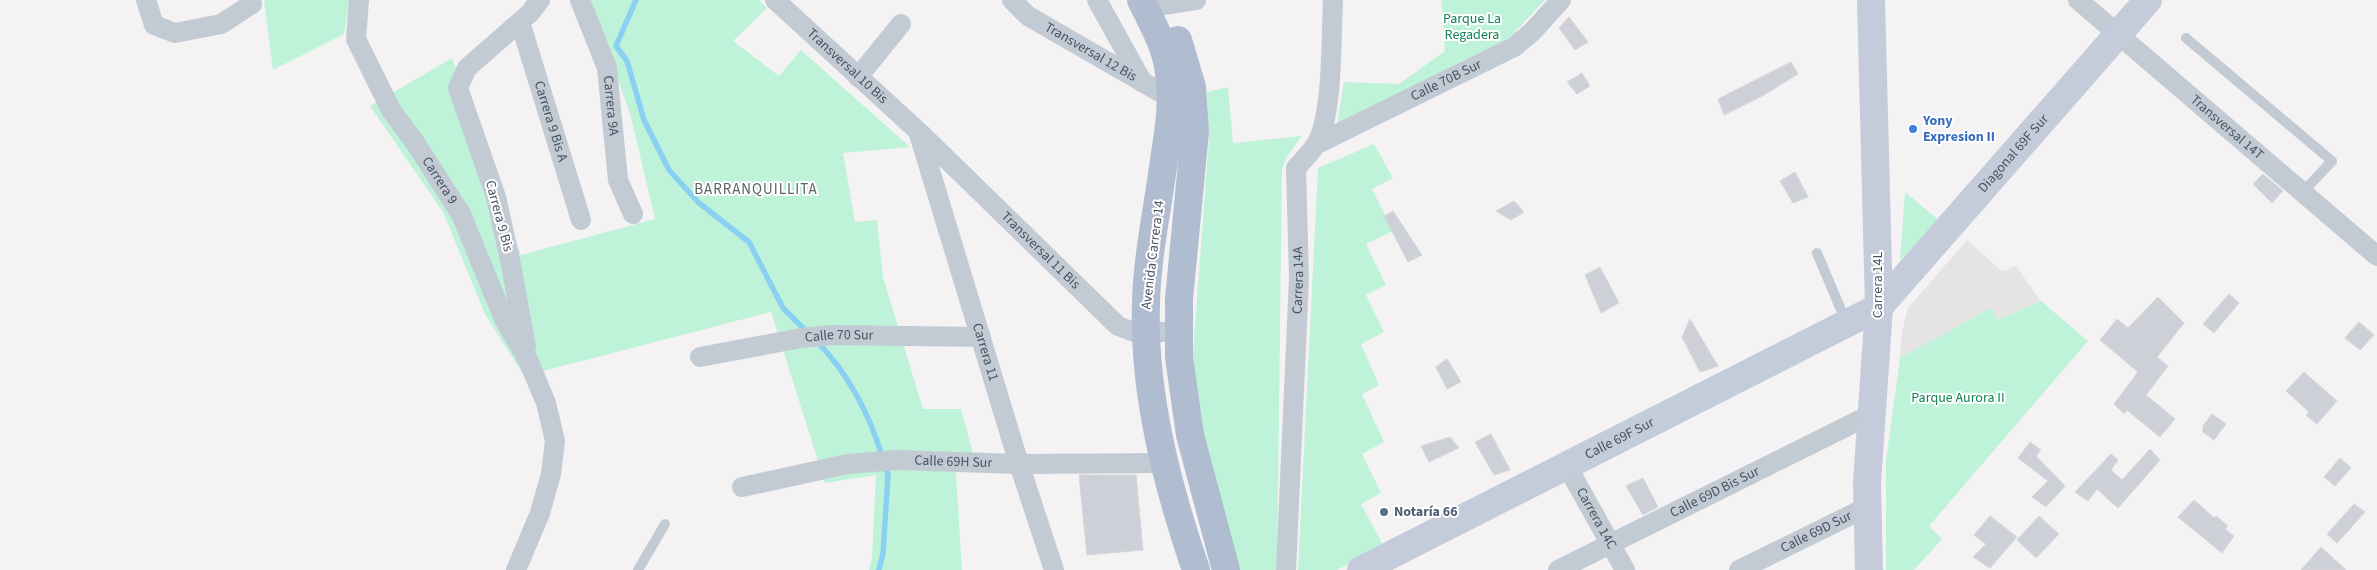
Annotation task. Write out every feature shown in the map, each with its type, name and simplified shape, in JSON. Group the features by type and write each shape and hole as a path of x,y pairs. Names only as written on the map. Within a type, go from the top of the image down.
{"main road":[{"name":"Avenida Carrera 14","path":"1155,2 1168,64 1172,99 1148,275 1146,332 1151,391 1166,463 1176,505 1196,570"},
{"name":"Avenida Carrera 14","path":"1155,2 1185,61 1192,87 1195,109 1195,132 1185,227 1178,332 1181,379 1190,435 1226,570"}],"street":[{"path":"146,0 154,25 175,33 221,24 252,2"},
{"name":"Carrera 9","path":"359,0 356,39 391,110 416,144 461,214 504,319 528,362"},
{"path":"520,22 540,0"},
{"name":"Carrera 9A","path":"580,0 607,68 618,180 633,214"},
{"name":"Transversal 10 Bis","path":"775,0 919,132"},
{"name":"Transversal 12 Bis","path":"1012,0 1028,16 1172,99"},
{"path":"1097,0 1143,83"},
{"path":"1155,2 1196,0"},
{"name":"Carrera 14A","path":"1286,570 1299,278 1296,168 1317,144 1321,134 1329,88 1333,0"},
{"name":"Calle 70B Sur","path":"1317,144 1514,47 1533,31 1561,0"},
{"name":"Carrera 14L","path":"1869,570 1867,482 1879,307 1871,0"},
{"name":"Transversal 14T","path":"2078,0 2377,256"},
{"name":"Diagonal 69F Sur","path":"1879,307 2148,0"},
{"name":"Carrera 9 Bis","path":"520,22 467,68 458,88 459,97 496,197 511,266 528,362"},
{"name":"Carrera 9 Bis A","path":"520,22 581,220"},
{"path":"858,77 901,24"},
{"name":"Transversal 11 Bis","path":"919,132 1118,326 1134,332 1178,332"},
{"name":"Carrera 11","path":"919,132 1054,570"},
{"name":"Calle 69F Sur","path":"1361,570 1879,307"},
{"name":"Calle 70 Sur","path":"700,357 801,338 825,336 981,337"},
{"path":"516,570 540,513 549,482 554,441 546,403 528,362"},
{"name":"Calle 69D Bis Sur","path":"1558,570 1872,414"},
{"name":"Calle 69H Sur","path":"742,487 848,464 896,460 1020,464 1166,463"},
{"name":"Carrera 14C","path":"1567,466 1625,570"},
{"name":"Calle 69D Sur","path":"1740,570 1867,506"}],"lane":[{"path":"2186,38 2332,161 2303,192"},
{"path":"1817,253 1847,324"},
{"path":"638,570 666,524"}],"shaded area":[{"path":"1967,240 2002,271 2016,266 2041,301 1998,320 1991,308 1900,358 1902,332 1908,308"}],"green space":[{"path":"264,0 350,0 344,34 273,70"},
{"path":"591,0 759,0 767,8 733,41 779,76 801,50 910,147 843,153 855,222 877,220 883,277 923,409 961,409 978,472 956,472 962,570 869,570 872,557 876,475 825,483 771,312 524,376 485,314 443,212 370,106 452,58 521,255 655,219 631,117"},
{"name":"Parque La Regadera","path":"1441,0 1545,0 1509,38 1336,130 1344,82 1399,84 1445,51"},
{"path":"1228,87 1233,143 1302,136 1286,158 1282,170 1277,570 1236,570 1198,420 1193,353 1209,139 1207,92"},
{"path":"1374,144 1393,178 1372,189 1393,231 1366,244 1386,285 1366,295 1384,332 1361,344 1379,385 1362,394 1384,442 1362,454 1381,493 1361,504 1383,545 1337,570 1298,570 1318,168"},
{"path":"1905,192 1941,222 1900,260"},
{"name":"Parque Aurora II","path":"2041,301 2088,341 1929,526 1942,539 1914,570 1886,570 1886,460 1900,358 1991,308 1998,320"}],"building":[{"path":"1569,17 1588,42 1575,50 1559,28"},
{"path":"1791,62 1798,74 1764,95 1724,115 1718,99"},
{"path":"1582,73 1590,86 1577,94 1567,82"},
{"path":"1795,172 1808,197 1793,203 1780,181"},
{"path":"2263,174 2283,191 2272,203 2253,184"},
{"path":"1514,201 1524,212 1511,220 1496,211"},
{"path":"1393,211 1422,255 1408,262 1384,216"},
{"path":"1600,267 1619,303 1601,313 1585,275"},
{"path":"2229,294 2239,303 2214,333 2203,324"},
{"path":"2158,297 2184,323 2157,357 2168,366 2146,395 2175,419 2160,437 2127,410 2124,414 2114,404 2138,372 2100,340 2117,319 2128,328"},
{"path":"1690,319 1718,366 1700,372 1682,337"},
{"path":"2359,322 2374,335 2360,350 2345,338"},
{"path":"1447,359 1461,382 1447,389 1436,367"},
{"path":"2304,372 2337,401 2317,424 2306,415 2309,412 2286,391"},
{"path":"2212,414 2226,424 2214,440 2203,432 2203,426"},
{"path":"1491,434 1510,470 1494,475 1475,442"},
{"path":"1450,437 1459,448 1429,462 1421,446"},
{"path":"2030,442 2041,450 2036,456 2065,486 2046,507 2032,497 2048,481 2018,458"},
{"path":"2150,449 2160,460 2118,508 2097,489 2088,501 2075,492 2111,454 2118,460 2111,470 2122,480"},
{"path":"2340,458 2351,468 2335,486 2324,477"},
{"path":"1079,475 1136,475 1143,550 1087,555"},
{"path":"1643,478 1658,507 1643,515 1626,486"},
{"path":"2194,500 2214,518 2216,516 2228,526 2225,529 2234,536 2222,553 2178,517"},
{"path":"2354,504 2365,512 2337,543 2327,534"},
{"path":"1990,516 2017,537 1990,568 1973,557 1986,544 1974,535"},
{"path":"2039,516 2059,534 2036,558 2017,540"},
{"path":"2321,547 2346,570 2301,570"}],"waterway":[{"path":"636,0 616,46 627,61 644,120 669,170 699,203 749,242 783,308 807,332"},
{"path":"817,342 839,367 857,395 882,456"},
{"path":"879,570 883,553 888,475 885,465"}],"place":[{"name":"Yony Expresion II","path":"1913,129"},
{"name":"Notaría 66","path":"1384,512"}],"district":[{"name":"BARRANQUILLITA","path":"756,189"}]}
